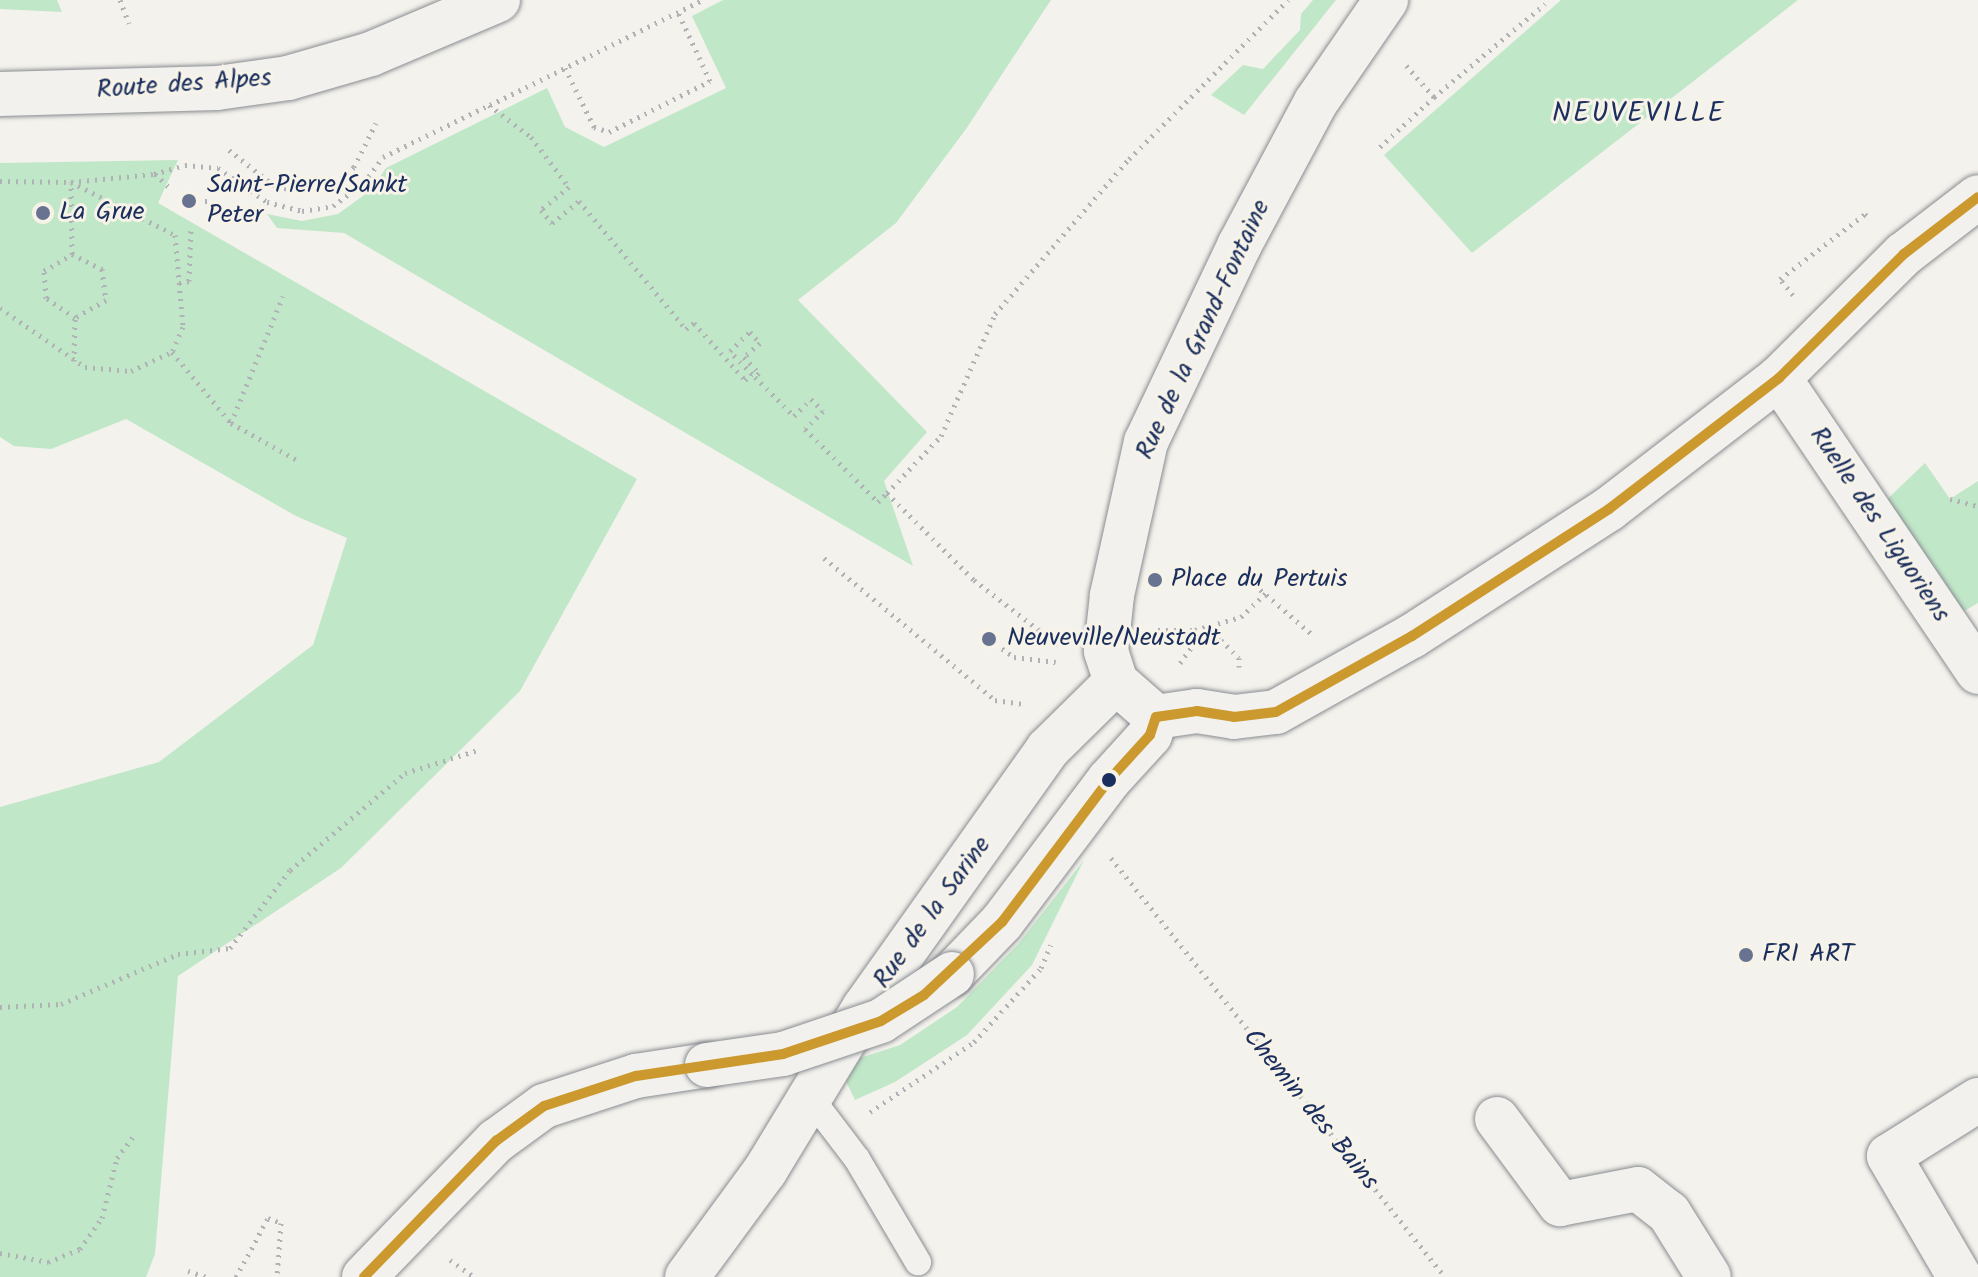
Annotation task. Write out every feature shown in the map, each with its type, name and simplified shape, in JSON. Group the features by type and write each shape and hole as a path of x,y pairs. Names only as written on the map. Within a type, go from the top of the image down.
{"street":[{"name":"Route des Alpes","path":"0,94 217,88 288,78 371,54 498,0"},
{"name":"Rue de la Grand-Fontaine","path":"1116,682 1106,651 1107,630 1146,442 1239,246 1316,102 1386,0"},
{"path":"1116,682 1156,717 1197,711 1234,717 1276,712 1353,669 1609,509 1779,378 1904,254 1978,197"},
{"name":"Ruelle des Liguoriens","path":"1779,378 1978,672"},
{"name":"Rue de la Sarine","path":"687,1277 765,1171 864,1008 1048,749 1116,682"},
{"path":"364,1277 496,1141 544,1106 636,1076 783,1054 881,1021 952,974 1002,922 1109,780 1150,735 1156,717"},
{"path":"1964,1272 1889,1156 1978,1100"},
{"path":"1497,1119 1560,1204 1638,1189 1669,1213 1709,1277"}],"lane":[{"path":"809,1096 857,1159 918,1262"}],"path":[{"path":"120,0 129,23"},
{"path":"0,181 71,182 154,174 185,165 218,168 267,202 302,211 333,206 364,183 383,157 702,0"},
{"path":"489,105 531,137 569,187 541,210 552,223 579,201 686,329 694,323 745,380 752,374 730,351 750,332 760,343 744,357 759,373 755,377 794,416 811,399 823,411 805,429 878,502 941,436 995,314 1129,159 1288,0"},
{"path":"1380,147 1434,97 1545,4"},
{"path":"565,68 594,127 609,132 710,81 678,12"},
{"path":"1409,50 1403,61 1434,97"},
{"path":"229,150 276,187 334,184 354,167 376,123"},
{"path":"154,174 169,187"},
{"path":"71,182 72,254"},
{"path":"0,308 85,367 131,371 172,352 183,327 175,235 71,182"},
{"path":"189,201 210,201"},
{"path":"179,283 189,281 191,226"},
{"path":"72,254 44,271 46,298 75,318"},
{"path":"72,254 102,269 106,300 75,318"},
{"path":"231,423 283,296"},
{"path":"74,361 75,318"},
{"path":"172,352 231,423 297,460"},
{"path":"887,493 974,580 1059,646"},
{"path":"1950,499 1978,506"},
{"path":"824,558 995,700 1022,704 1034,700"},
{"path":"1242,574 1353,669"},
{"path":"1149,628 1195,630 1241,617 1266,593"},
{"path":"989,639 1014,657 1073,664"},
{"path":"1178,669 1195,642 1221,640 1239,658 1241,680"},
{"path":"0,1007 61,1004 178,954 230,948 290,870 405,773 478,750"},
{"name":"Chemin des Bains","path":"1105,850 1175,944 1445,1277"},
{"path":"0,1253 48,1262 80,1249 102,1218 117,1158 133,1137"},
{"path":"236,1277 268,1218 281,1223 277,1277"},
{"path":"188,1271 207,1277"}],"green space":[{"path":"0,0 57,0 62,12 0,9"},
{"path":"723,0 1051,0 966,129 896,223 798,300 927,432 884,481 913,566 344,233 277,228 267,214 302,221 338,214 371,190 386,168 547,88 565,127 604,147 726,88 692,16"},
{"path":"1313,0 1336,0 1244,115 1211,95 1243,65 1263,69 1300,30 1301,14"},
{"path":"1561,0 1798,0 1472,253 1384,155"},
{"path":"178,160 158,203 637,479 520,691 341,868 178,976 155,1254 146,1277 0,1277 0,807 159,762 313,645 347,538 296,516 126,419 51,449 14,446 0,437 0,163"},
{"path":"1925,463 1950,499 1978,481 1978,603 1961,613 1880,506"},
{"path":"1084,860 1032,965 967,1035 895,1082 855,1100 838,1065 900,1045 957,1007 1019,943"}],"transit line":[{"path":"1156,717 1197,711 1234,717 1276,712 1412,636 1609,509 1779,378 1904,254 1978,197"},
{"path":"364,1277 496,1141 544,1106 636,1076 783,1054 881,1021 924,995 1002,922 1109,780 1150,735 1156,717"}],"place":[{"name":"Saint-Pierre/Sankt Peter","path":"189,201"},
{"name":"La Grue","path":"43,213"},
{"name":"Place du Pertuis","path":"1155,580"},
{"name":"Neuveville/Neustadt","path":"989,639"},
{"name":"FRI ART","path":"1746,955"}],"district":[{"name":"NEUVEVILLE","path":"1639,114"}]}
